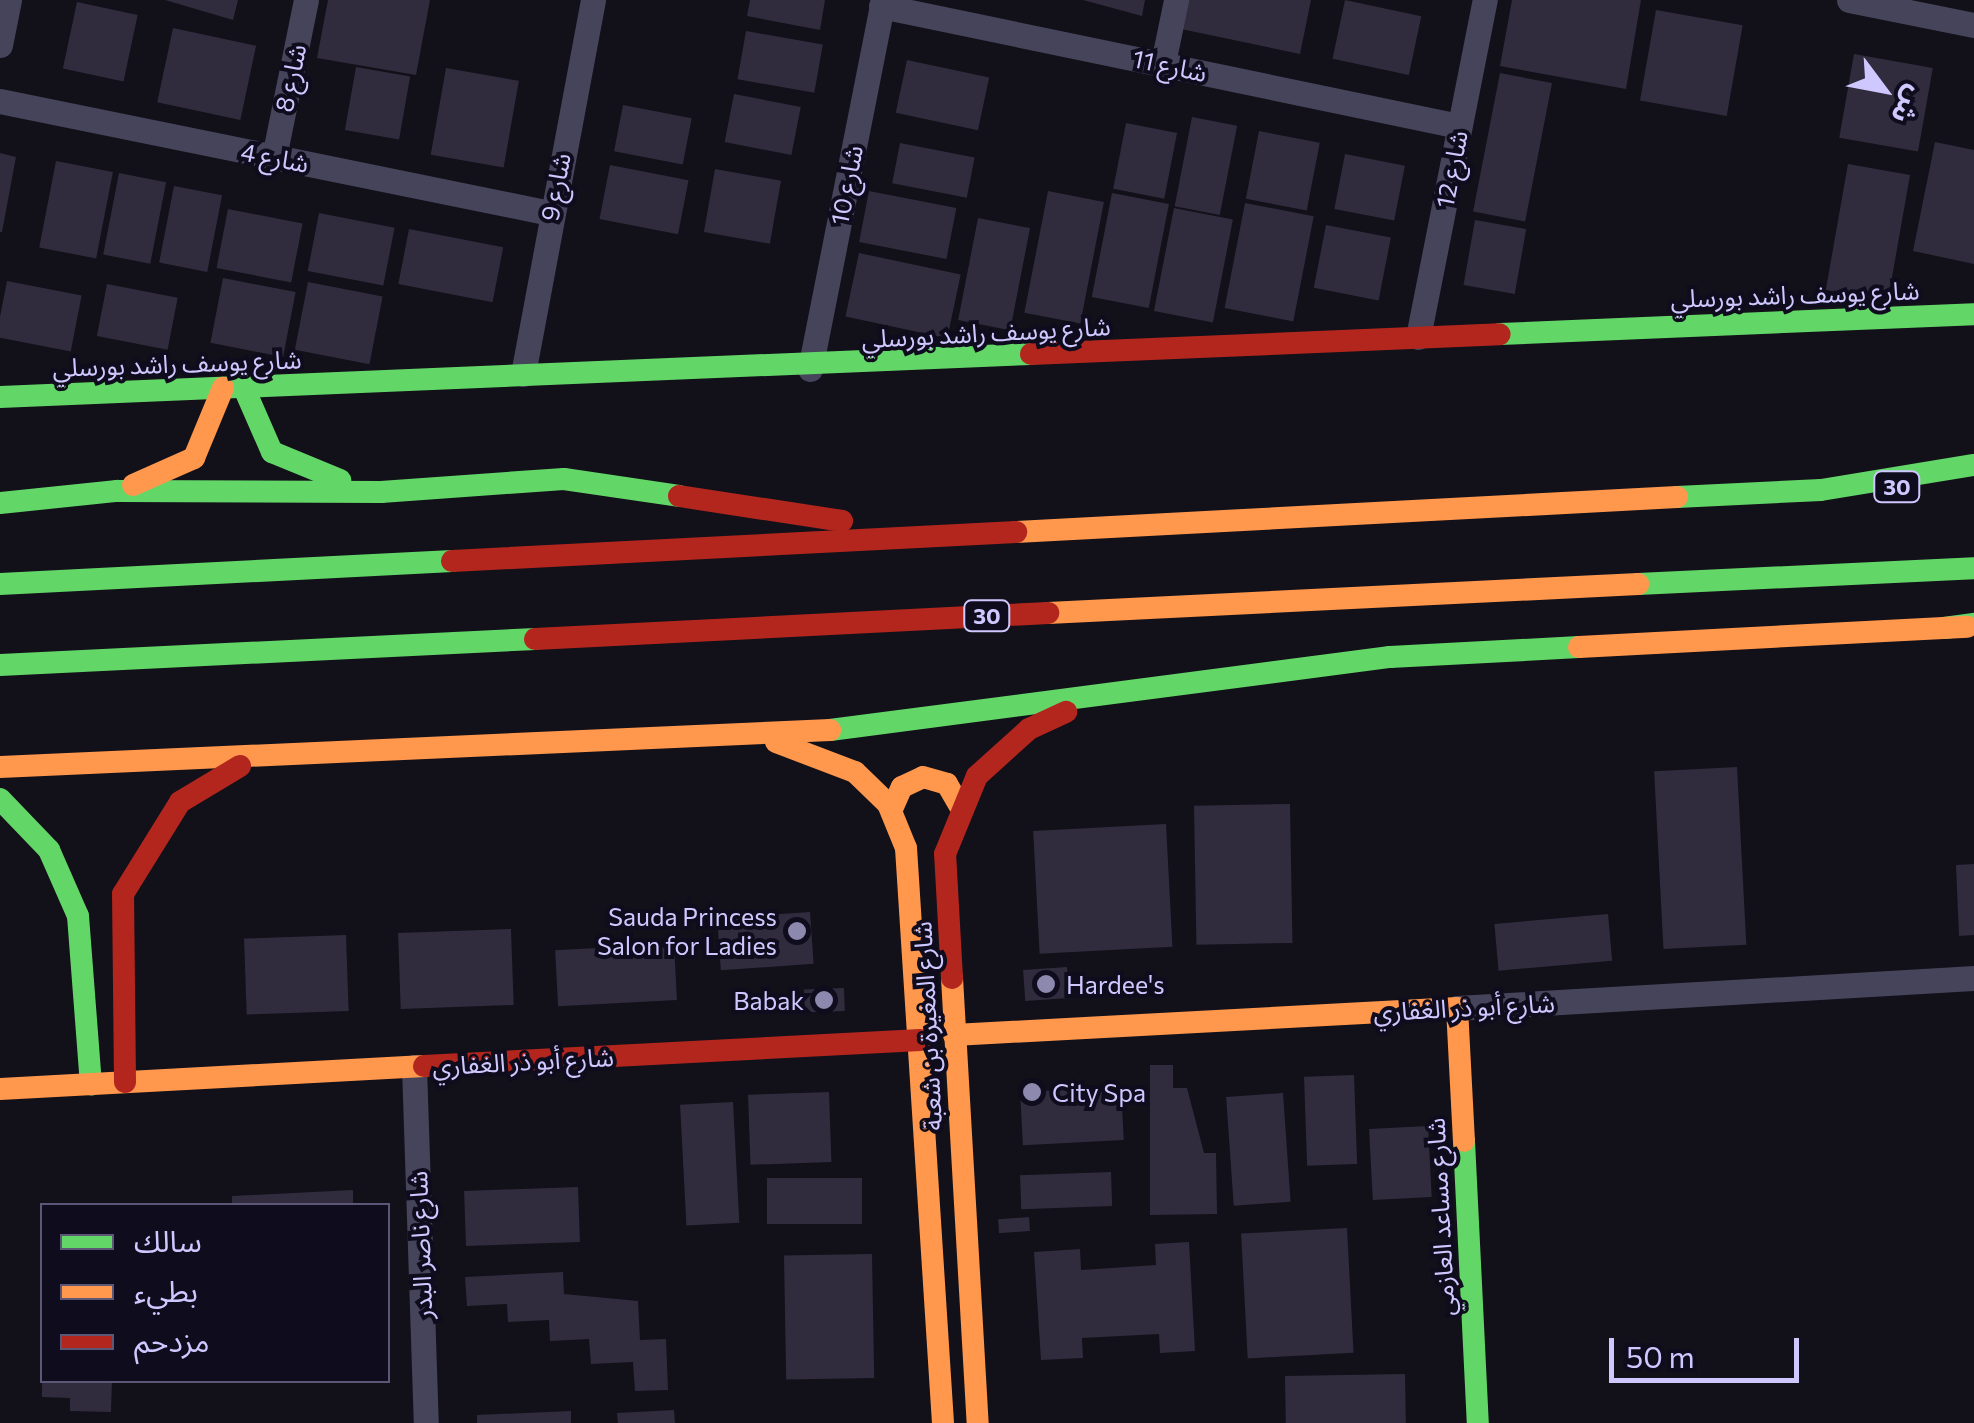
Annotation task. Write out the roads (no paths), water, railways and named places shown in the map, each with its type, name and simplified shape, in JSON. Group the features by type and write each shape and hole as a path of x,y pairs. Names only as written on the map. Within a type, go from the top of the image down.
{"main road":[{"name":"شارع يوسف راشد بورسلي","path":"0,397 524,374 810,369 1974,314"},
{"path":"118,491 194,458 234,388"},
{"path":"234,388 257,432 282,460 380,492"},
{"path":"1821,490 1974,465"},
{"path":"0,504 118,491 380,492 564,478 938,536"},
{"name":"30","path":"0,584 1974,484"},
{"name":"30","path":"0,666 1974,568"},
{"path":"0,767 242,765 766,738 1094,699 1390,657 1974,625"},
{"name":"شارع المغيرة بن شعبة","path":"978,1423 945,854 959,805 1010,743 1094,699"},
{"name":"شارع المغيرة بن شعبة","path":"766,738 855,772 892,809 910,875 942,1423"},
{"path":"126,1082 123,894 180,802 242,765"},
{"path":"892,809 902,787 924,777 946,784 959,805"},
{"path":"0,799 49,850 78,916 91,1084"},
{"name":"شارع أبو ذر الغفاري","path":"954,1035 1456,1008"},
{"name":"شارع مساعد العازمي","path":"1456,1008 1478,1423"},
{"name":"شارع أبو ذر الغفاري","path":"0,1089 920,1040"}],"street":[{"path":"0,45 9,0"},
{"name":"شارع 8","path":"274,157 306,0"},
{"name":"شارع 9","path":"524,374 550,213 593,0"},
{"path":"1163,63 1176,0"},
{"name":"شارع 12","path":"1418,338 1485,0"},
{"path":"1848,0 1961,16"},
{"name":"شارع 11","path":"882,3 1459,126"},
{"name":"شارع 10","path":"810,369 882,3"},
{"name":"شارع 4","path":"0,102 550,213"},
{"name":"شارع أبو ذر الغفاري","path":"1456,1008 1974,978"},
{"name":"شارع ناصر البدر","path":"414,1067 426,1423"}],"place":[{"name":"Sauda Princess Salon for Ladies","path":"797,931"},
{"name":"Hardee's","path":"1046,984"},
{"name":"Babak","path":"824,1000"},
{"name":"City Spa","path":"1032,1092"}]}
